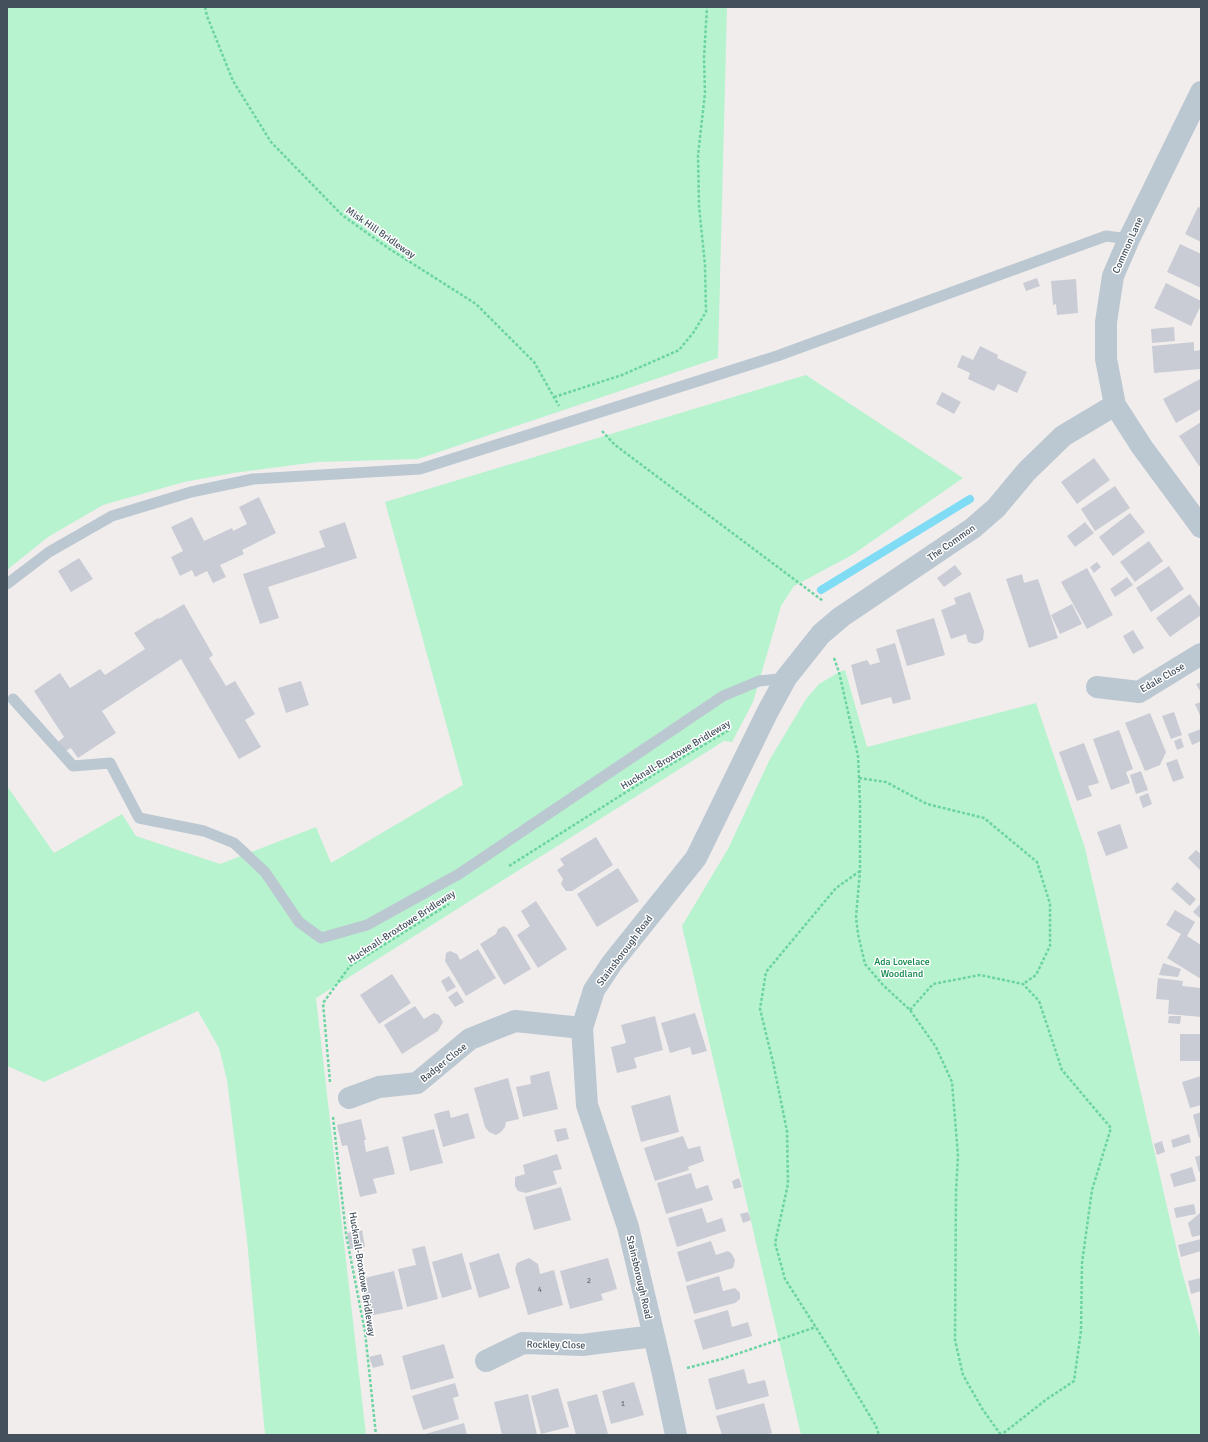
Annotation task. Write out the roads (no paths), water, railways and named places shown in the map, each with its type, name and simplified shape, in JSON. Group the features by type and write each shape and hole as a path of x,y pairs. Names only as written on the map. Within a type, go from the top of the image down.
{"street":[{"name":"Common Lane","path":"1201,92 1129,239 1113,276 1106,322 1106,359 1115,405 1142,447 1201,527"},
{"name":"The Common","path":"786,678 822,634 841,617 973,528 996,508 1027,471 1063,436 1115,405"},
{"name":"Edale Close","path":"1097,687 1139,692 1201,654"},
{"name":"Stainsborough Road","path":"676,1435 628,1227 587,1105 582,1028 594,990 612,963 696,858 767,713 786,678"},
{"name":"Badger Close","path":"341,1104 380,1086 417,1083 470,1039 515,1021 582,1028"},
{"name":"Rockley Close","path":"486,1361 523,1343 582,1345 654,1336"}],"lane":[{"path":"7,584 49,552 112,516 191,492 253,479 420,469 777,356 1106,236 1129,239"},
{"path":"13,699 73,766 110,763 139,818 204,832 234,843 265,872 299,922 321,938 367,925 459,874 724,696 759,681 786,678"}],"waterway":[{"path":"821,590 970,499"}],"park label":[{"name":"Ada Lovelace Woodland","path":"902,966"}]}
